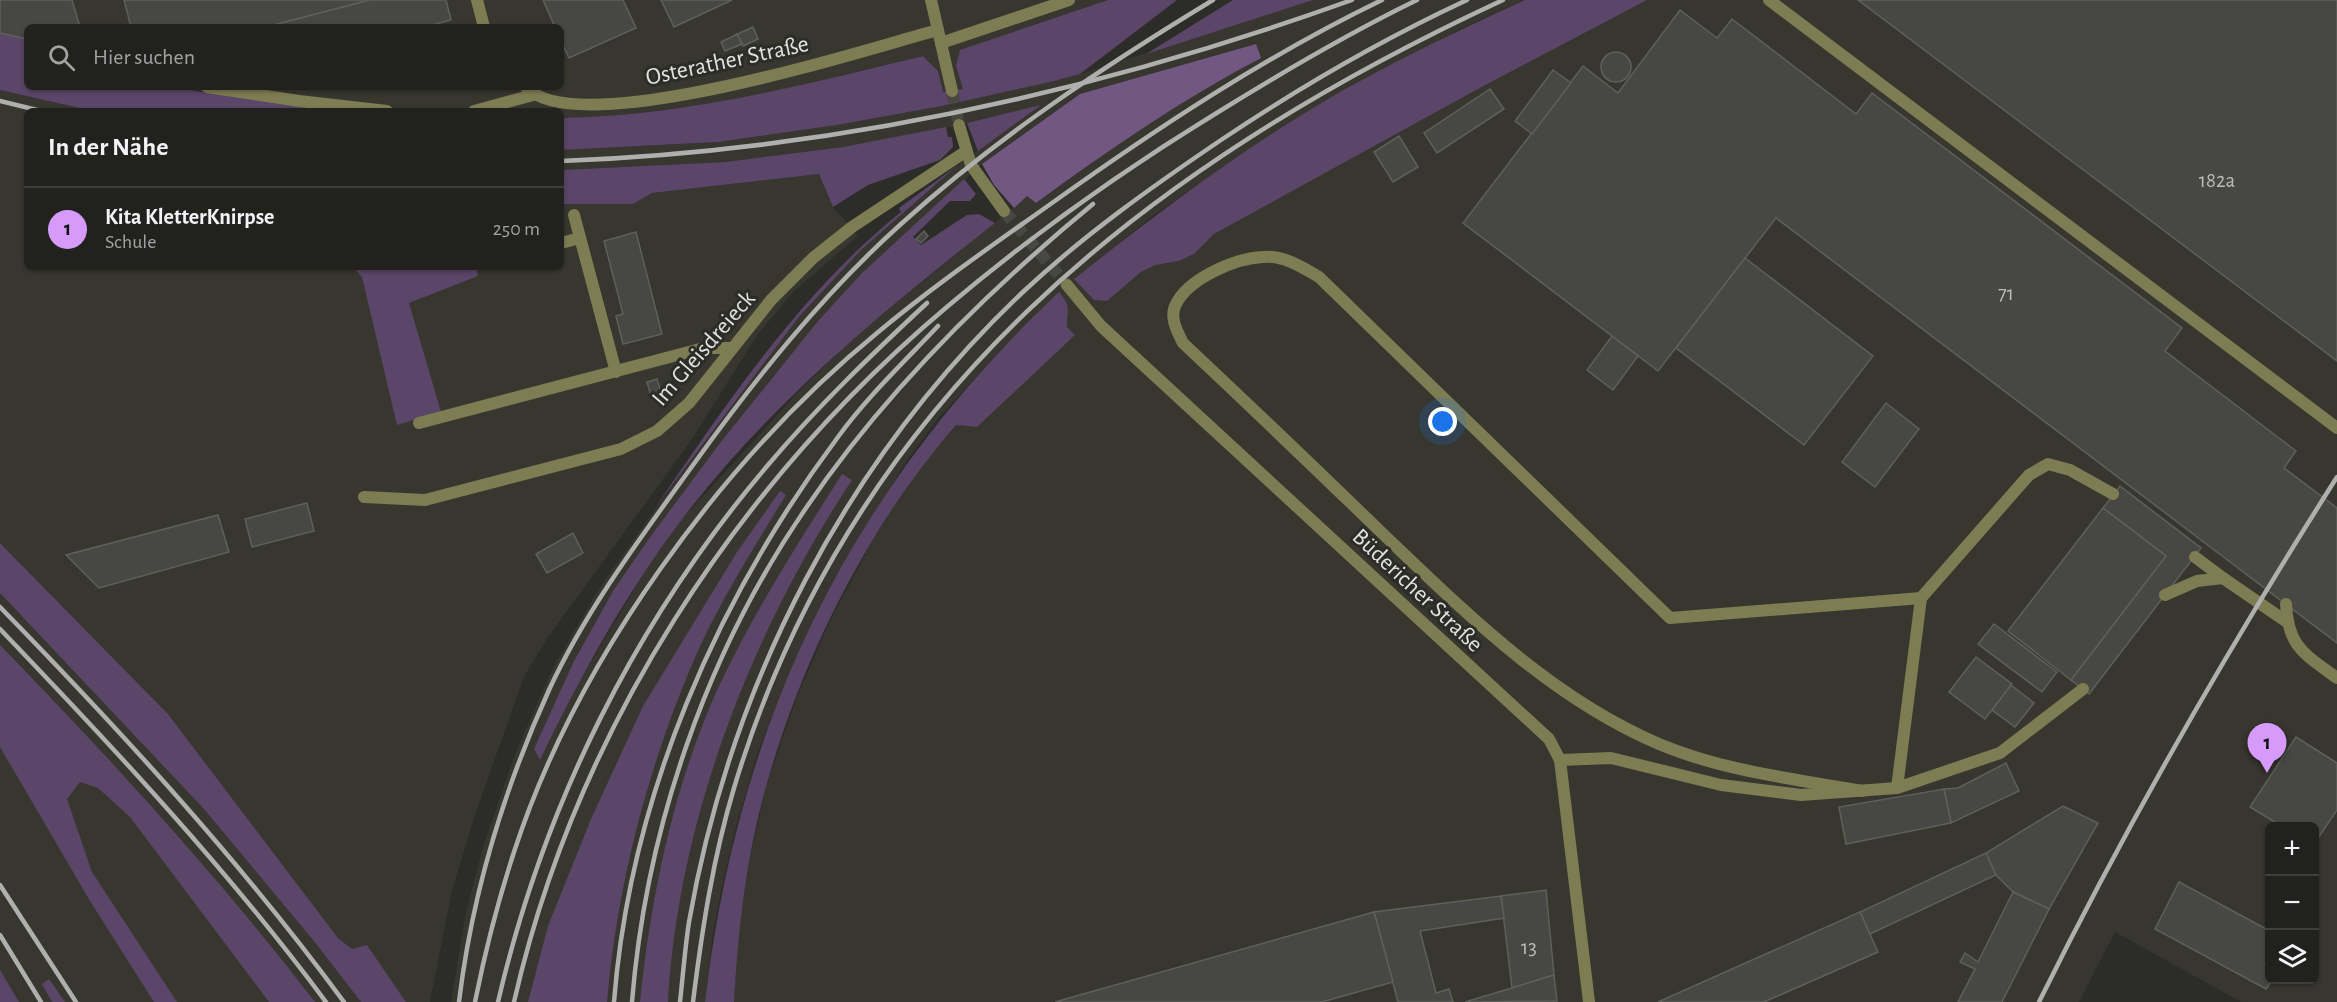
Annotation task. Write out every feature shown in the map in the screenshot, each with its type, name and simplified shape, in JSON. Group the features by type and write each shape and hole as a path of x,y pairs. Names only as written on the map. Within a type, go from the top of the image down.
{"street":[{"path":"477,0 483,24"},
{"path":"932,0 952,91"},
{"path":"941,43 1070,0"},
{"path":"1769,0 2337,428"},
{"name":"Osterather Straße","path":"530,91 573,106 596,106 682,95 938,30"},
{"path":"226,90 360,108"},
{"path":"482,108 530,91"},
{"path":"959,125 965,152 971,165 1004,211"},
{"name":"Im Gleisdreieck","path":"364,497 425,500 621,449 657,431 689,403 771,300 813,258 852,228 965,152"},
{"path":"574,215 616,372"},
{"path":"564,242 580,238"},
{"path":"1862,791 1735,768 1660,744 1584,705 1520,659 1456,603 1183,343 1174,325 1176,304 1200,280 1230,263 1242,260 1265,256 1293,262 1319,277 1670,618 1921,598"},
{"name":"Büdericher Straße","path":"1067,285 1101,326 1549,739 1560,760 1589,1002"},
{"path":"419,423 704,348 732,348"},
{"path":"1897,788 1921,598 2029,475 2048,464 2070,470 2113,494"},
{"path":"2194,557 2287,622"},
{"path":"2165,595 2197,581 2223,578"},
{"path":"2286,604 2287,622 2294,641 2301,651 2337,678"},
{"path":"1560,760 1611,758 1721,785 1802,795 1897,788 2000,753 2083,689"}],"shaded area":[{"path":"0,0 1108,0 956,66 963,89 943,93 938,71 923,56 759,95 683,110 604,117 564,118 564,108 306,108 190,90 564,90 564,24 24,24 24,38 0,33"},
{"path":"1108,0 1177,0 1080,74 1054,81 942,106 837,125 718,142 564,150 564,118 654,112 699,105 789,88 923,56 938,71 943,92 963,89 956,66 960,50"},
{"path":"1233,0 1313,0 1146,54"},
{"path":"1313,0 1525,0 1458,30 1288,123 1154,215 1074,279 1107,301 1141,272 1156,265 1179,261 1194,254 1214,234 1478,89 1647,0 2337,0 2337,1002 2241,1002 2115,932 2079,1002 734,1002 737,937 750,857 766,787 797,696 829,623 871,543 920,466 956,425 1075,335 1067,327 1059,292 1004,346 938,419 906,462 831,587 782,691 758,752 724,877 713,933 705,1002 451,1002 465,916 483,847 515,754 553,668 600,587 724,412 798,318 861,250 958,165 1039,106 950,127 843,147 725,162 564,170 564,150 718,142 837,125 942,106 1080,74","holes":["1256,44 1260,58 1211,84 1126,138 1036,203 1027,196 855,337 801,389 681,520 645,571 569,699 540,759 556,703 574,661 613,591 769,381 861,274 982,164 1080,94"]},
{"path":"1525,0 1647,0 1478,89 1214,234 1194,254 1179,261 1156,265 1141,272 1107,301 1094,300 1074,279 1179,198 1315,106 1404,58"},
{"path":"0,33 24,38 24,90 190,90 306,108 80,108 0,90"},
{"path":"1256,44 1261,58 1146,126 1036,203 1027,196 1014,208 994,185 982,164 1080,94"},
{"path":"0,90 80,108 24,108 24,270 564,270 564,204 633,204 652,193 819,174 833,207 858,236 793,292 756,337 690,442 546,640 524,677 475,815 452,891 430,1002 406,1002 367,945 352,949 338,938 168,714 0,543"},
{"path":"1041,105 978,151 967,123"},
{"path":"946,127 948,137 952,137 953,147 940,160 868,185 833,207 819,174 652,193 633,204 564,204 564,170 725,162 843,147"},
{"path":"958,165 861,250 798,318 654,509 709,429 767,351 798,314 864,244 901,212 899,208"},
{"path":"964,179 976,194 970,201 950,201 913,237 921,245 967,215 979,214 995,223 828,362 750,439 714,480 680,522 622,608 587,667 540,760 534,749 574,661 613,591 648,540 720,443 819,320 861,274"},
{"path":"356,270 477,270 478,276 409,303 441,412 397,425 362,277"},
{"path":"1059,292 1068,310 1067,327 1075,335 977,427 956,425 894,506 842,595 798,690 759,813 744,894 734,1002 705,1002 721,899 745,800 777,705 816,614 864,528 921,446 985,367"},
{"path":"842,474 852,480 816,538 782,600 752,664 726,729 704,797 687,865 675,934 668,1002 640,1002 651,921 667,841 677,801 703,723 733,658 762,605"},
{"path":"780,491 786,495 713,619 693,662 662,744 648,786 626,872 607,1002 528,1002 548,926 591,819 643,706 737,552"},
{"path":"0,543 168,714 338,938 352,949 367,945 406,1002 361,1002 313,940 203,808 0,593"},
{"path":"0,593 203,808 313,940 361,1002 0,1002"},
{"path":"0,645 163,819 315,1002 269,1002 130,817 98,788 80,782 67,799 92,872 177,1002 154,1002 90,901 0,747"},
{"path":"0,970 19,1002 0,1002"},
{"path":"49,979 65,1002 52,1002 42,984"}],"building":[{"path":"0,0 72,0 79,24 24,24 24,38 0,33"},
{"path":"124,0 370,0 278,24 130,24"},
{"path":"370,0 446,0 451,20 436,24 278,24"},
{"path":"543,0 623,0 636,28 569,58 564,47 564,24 554,24"},
{"path":"661,0 732,0 674,27"},
{"path":"1858,0 2337,0 2337,361"},
{"path":"1680,10 1717,38 1732,19 1856,114 1872,93 2182,328 2165,351 2296,451 2284,468 2337,508 2337,643 1776,218 1658,371 1463,223 1583,66 1618,93"},
{"path":"753,27 758,39 743,46 737,34"},
{"path":"737,34 742,44 725,51 721,42"},
{"path":"1616,52 1622,53 1630,61 1630,73 1622,81 1616,82 1610,81 1602,73 1601,67 1602,61 1610,53"},
{"path":"1553,70 1571,83 1532,134 1515,121"},
{"path":"1490,89 1504,109 1437,153 1424,133"},
{"path":"1399,136 1418,167 1393,182 1374,152"},
{"path":"924,231 928,236 921,243 916,239"},
{"path":"636,232 662,334 623,344 616,316 623,314 604,241"},
{"path":"1745,258 1873,356 1804,445 1676,348"},
{"path":"1612,336 1638,356 1613,390 1587,370"},
{"path":"657,379 662,396 652,399 647,382"},
{"path":"1886,403 1919,429 1875,487 1842,462"},
{"path":"2120,486 2201,548 2089,694 2071,680 2166,556 2103,508"},
{"path":"307,503 314,531 252,547 245,519"},
{"path":"2103,508 2166,556 2071,680 2008,631"},
{"path":"218,515 229,552 99,588 66,555"},
{"path":"573,533 583,553 547,573 536,554"},
{"path":"1994,624 2057,672 2042,692 1978,644"},
{"path":"1976,657 2012,684 1985,719 1949,692"},
{"path":"2011,685 2034,703 2015,727 1992,710"},
{"path":"2296,737 2337,763 2337,810 2319,837 2319,822 2274,822 2250,807"},
{"path":"2006,763 2019,791 1951,823 1944,789 1958,788"},
{"path":"1944,789 1951,823 1846,844 1839,807"},
{"path":"2063,806 2098,823 2049,909 2013,892 1996,875 1986,853"},
{"path":"1986,853 1996,875 1870,934 1860,912"},
{"path":"2179,882 2265,928 2265,984 2269,984 2266,989 2155,929"},
{"path":"1546,890 1554,975 1512,988 1501,896"},
{"path":"2013,892 2049,909 2002,1002 1958,1002 1975,969 1960,962 1965,953 1978,962"},
{"path":"1501,896 1504,918 1420,931 1436,993 1449,989 1453,1002 1398,1002 1374,912"},
{"path":"1374,912 1393,982 1322,1002 1055,1002"},
{"path":"1860,912 1878,952 1764,1002 1658,1002"},
{"path":"1554,975 1557,1001 1465,1002 1512,988"}],"tunnel":[{"path":"952,91 959,125"},
{"path":"1004,211 1067,285"}],"railway":[{"path":"459,1002 472,922 492,843 518,765 549,690 580,631 615,574 716,433 817,309 872,251 937,192 1052,104 1213,0"},
{"path":"564,161 662,155 763,145 863,130 962,111 1061,89 1159,63 1352,0"},
{"path":"475,1002 492,927 514,852 541,780 575,708 615,637 661,568 710,503 764,441 819,384 877,333 985,250 1213,94 1296,45 1382,0"},
{"path":"514,1002 542,902 578,804 623,710 675,619 734,533 799,452 871,376 948,306 1078,205 1180,136 1265,84 1340,40 1417,0"},
{"path":"680,1002 689,922 708,833 734,746 767,661 806,579 851,501 903,426 961,356 1024,291 1120,211 1281,101 1403,31 1467,0"},
{"path":"693,1002 709,894 727,814 734,788 786,649 853,524 935,411 1029,310 1134,219 1249,138 1373,65 1503,0"},
{"path":"0,101 29,108"},
{"path":"632,1002 639,937 651,872 667,807 687,744 711,682 739,621 771,563 836,466 903,384 1014,272 1093,204"},
{"path":"498,1002 517,928 541,856 569,786 601,717 637,651 677,586 720,524 768,465 845,382 927,303"},
{"path":"614,1002 623,926 639,851 660,777 686,704 718,634 754,565 794,500 838,437 873,394 938,326"},
{"path":"2039,1002 2108,868 2181,736 2257,605 2337,477"},
{"path":"0,607 179,798 264,898 344,1002"},
{"path":"0,629 169,810 249,904 326,1002"},
{"path":"0,885 76,1002"},
{"path":"0,935 41,1002"}],"place":[{"name":"Kita KletterKnirpse","path":"2267,773"}]}
